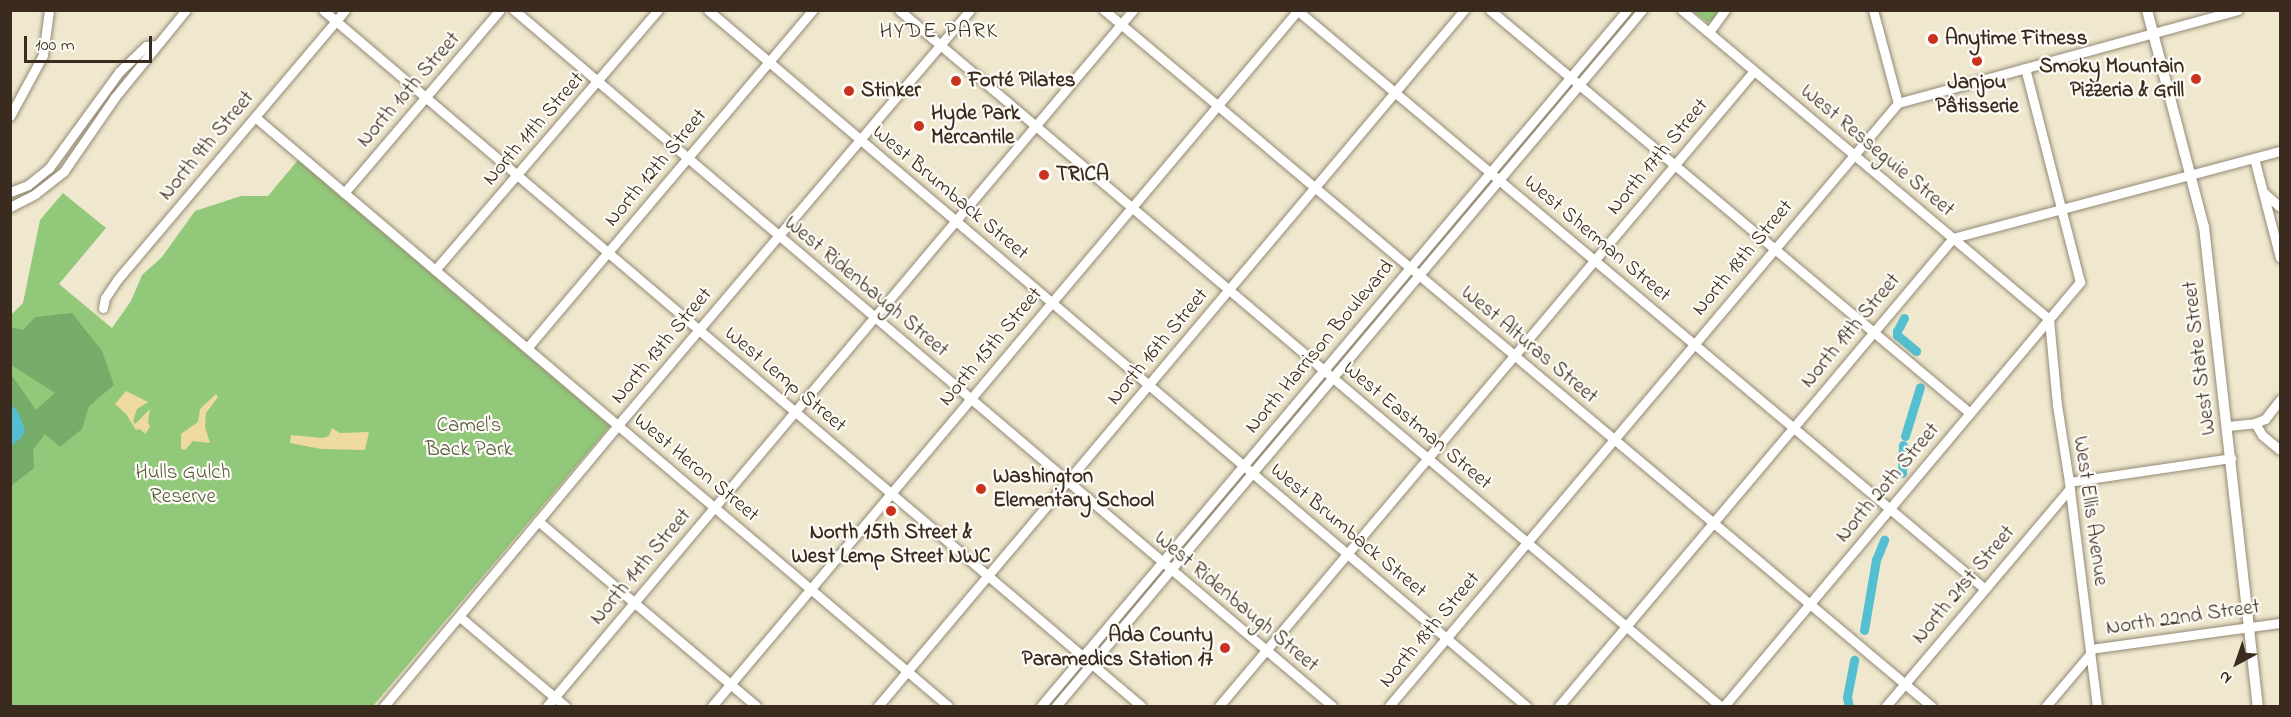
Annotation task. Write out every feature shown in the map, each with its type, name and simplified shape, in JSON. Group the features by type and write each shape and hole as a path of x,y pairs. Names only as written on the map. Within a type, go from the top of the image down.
{"main road":[{"name":"West State Street","path":"2147,10 2204,227 2258,706"}],"street":[{"path":"10,116 43,55 49,10"},
{"path":"10,207 35,194 64,171 115,97 186,10"},
{"name":"West Lemp Street","path":"323,10 1141,706"},
{"name":"North 9th Street","path":"103,308 105,298 117,280 345,10"},
{"name":"North 10th Street","path":"345,193 500,10"},
{"name":"West Ridenbaugh Street","path":"514,10 1332,706"},
{"name":"North 11th Street","path":"435,270 518,176 658,10"},
{"name":"West Brumback Street","path":"708,10 1526,706"},
{"name":"North 12th Street","path":"527,348 813,10"},
{"name":"West Eastman Street","path":"899,10 1427,459 1722,706"},
{"name":"North 13th Street","path":"384,706 618,425 941,47 970,10"},
{"name":"West Alturas Street","path":"1104,10 1931,706"},
{"name":"North 14th Street","path":"547,706 1133,10"},
{"name":"North 16th Street","path":"878,706 1464,10"},
{"path":"1490,10 1970,413"},
{"name":"North Harrison Boulevard","path":"1041,706 1627,10"},
{"name":"North Harrison Boulevard","path":"1056,706 1642,10"},
{"name":"West Resseguie Street","path":"1682,10 2049,319"},
{"path":"1709,32 1725,10"},
{"path":"1873,10 1898,103 2238,10"},
{"name":"West Sherman Street","path":"1298,11 1985,589"},
{"name":"North 15th Street","path":"711,706 1298,11"},
{"path":"10,192 28,184 49,168 119,72 147,46 156,45"},
{"path":"2025,68 2061,210"},
{"name":"North 17th Street","path":"1219,706 1754,71"},
{"name":"North 18th Street","path":"1389,706 1898,103"},
{"name":"West Heron Street","path":"255,117 948,706"},
{"path":"1953,238 2280,151"},
{"path":"2253,158 2280,258"},
{"path":"2264,193 2280,207"},
{"name":"North 20th Street","path":"1722,706 2080,282 2061,210"},
{"name":"North 19th Street","path":"1559,706 1953,238"},
{"name":"West Ellis Avenue","path":"2049,319 2057,405 2070,485 2097,706"},
{"path":"2228,426 2255,423 2265,419 2280,400"},
{"path":"2255,423 2262,435 2280,450"},
{"path":"2070,485 2231,458"},
{"name":"North 21st Street","path":"1886,706 2070,485"},
{"path":"538,521 756,706"},
{"path":"459,617 565,706"},
{"name":"North 22nd Street","path":"2046,706 2090,651 2280,623"}],"green space":[{"path":"1693,11 1723,11 1715,20 1707,22"},
{"name":"Hulls Gulch Reserve","path":"298,160 610,426 373,706 11,706 10,316 23,303 40,220 63,193 106,228 59,284 112,328 131,301 142,275 162,257 195,211 241,196 268,196"},
{"path":"72,313 102,351 114,385 89,406 82,429 60,447 45,434 33,450 34,468 11,486 11,446 13,444 11,377 36,410 55,393 11,365 11,327 23,330 35,317"}],"sand":[{"path":"126,391 148,402 137,409 133,421 135,424 150,409 148,422 150,427 145,434 140,429 136,430 126,414 115,404"},
{"path":"216,394 218,397 206,413 205,427 210,443 193,441 185,450 181,449 181,434 198,422 200,409"},
{"path":"332,428 340,433 369,432 365,450 321,449 290,443 291,435 323,438 329,436"}],"water":[{"path":"10,403 18,412 25,430 21,438 11,446"}],"waterway":[{"path":"1904,318 1897,335 1916,351"},
{"path":"1905,436 1920,387"},
{"path":"1902,473 1903,445"},
{"path":"1864,630 1876,560 1884,540"},
{"path":"1849,706 1847,697 1854,660"}],"place":[{"name":"Anytime Fitness","path":"1933,39"},
{"name":"Janjou Pâtisserie","path":"1977,61"},
{"name":"Smoky Mountain Pizzeria & Grill","path":"2196,79"},
{"name":"Forté Pilates","path":"956,81"},
{"name":"Stinker","path":"849,91"},
{"name":"Hyde Park Mercantile","path":"919,126"},
{"name":"TRICA","path":"1044,175"},
{"name":"Washington Elementary School","path":"981,489"},
{"name":"North 15th Street & West Lemp Street NWC","path":"891,511"},
{"name":"Ada County Paramedics Station 17","path":"1225,648"}],"district":[{"name":"HYDE PARK","path":"939,33"}],"park label":[{"name":"Camel's Back Park","path":"469,438"}]}
